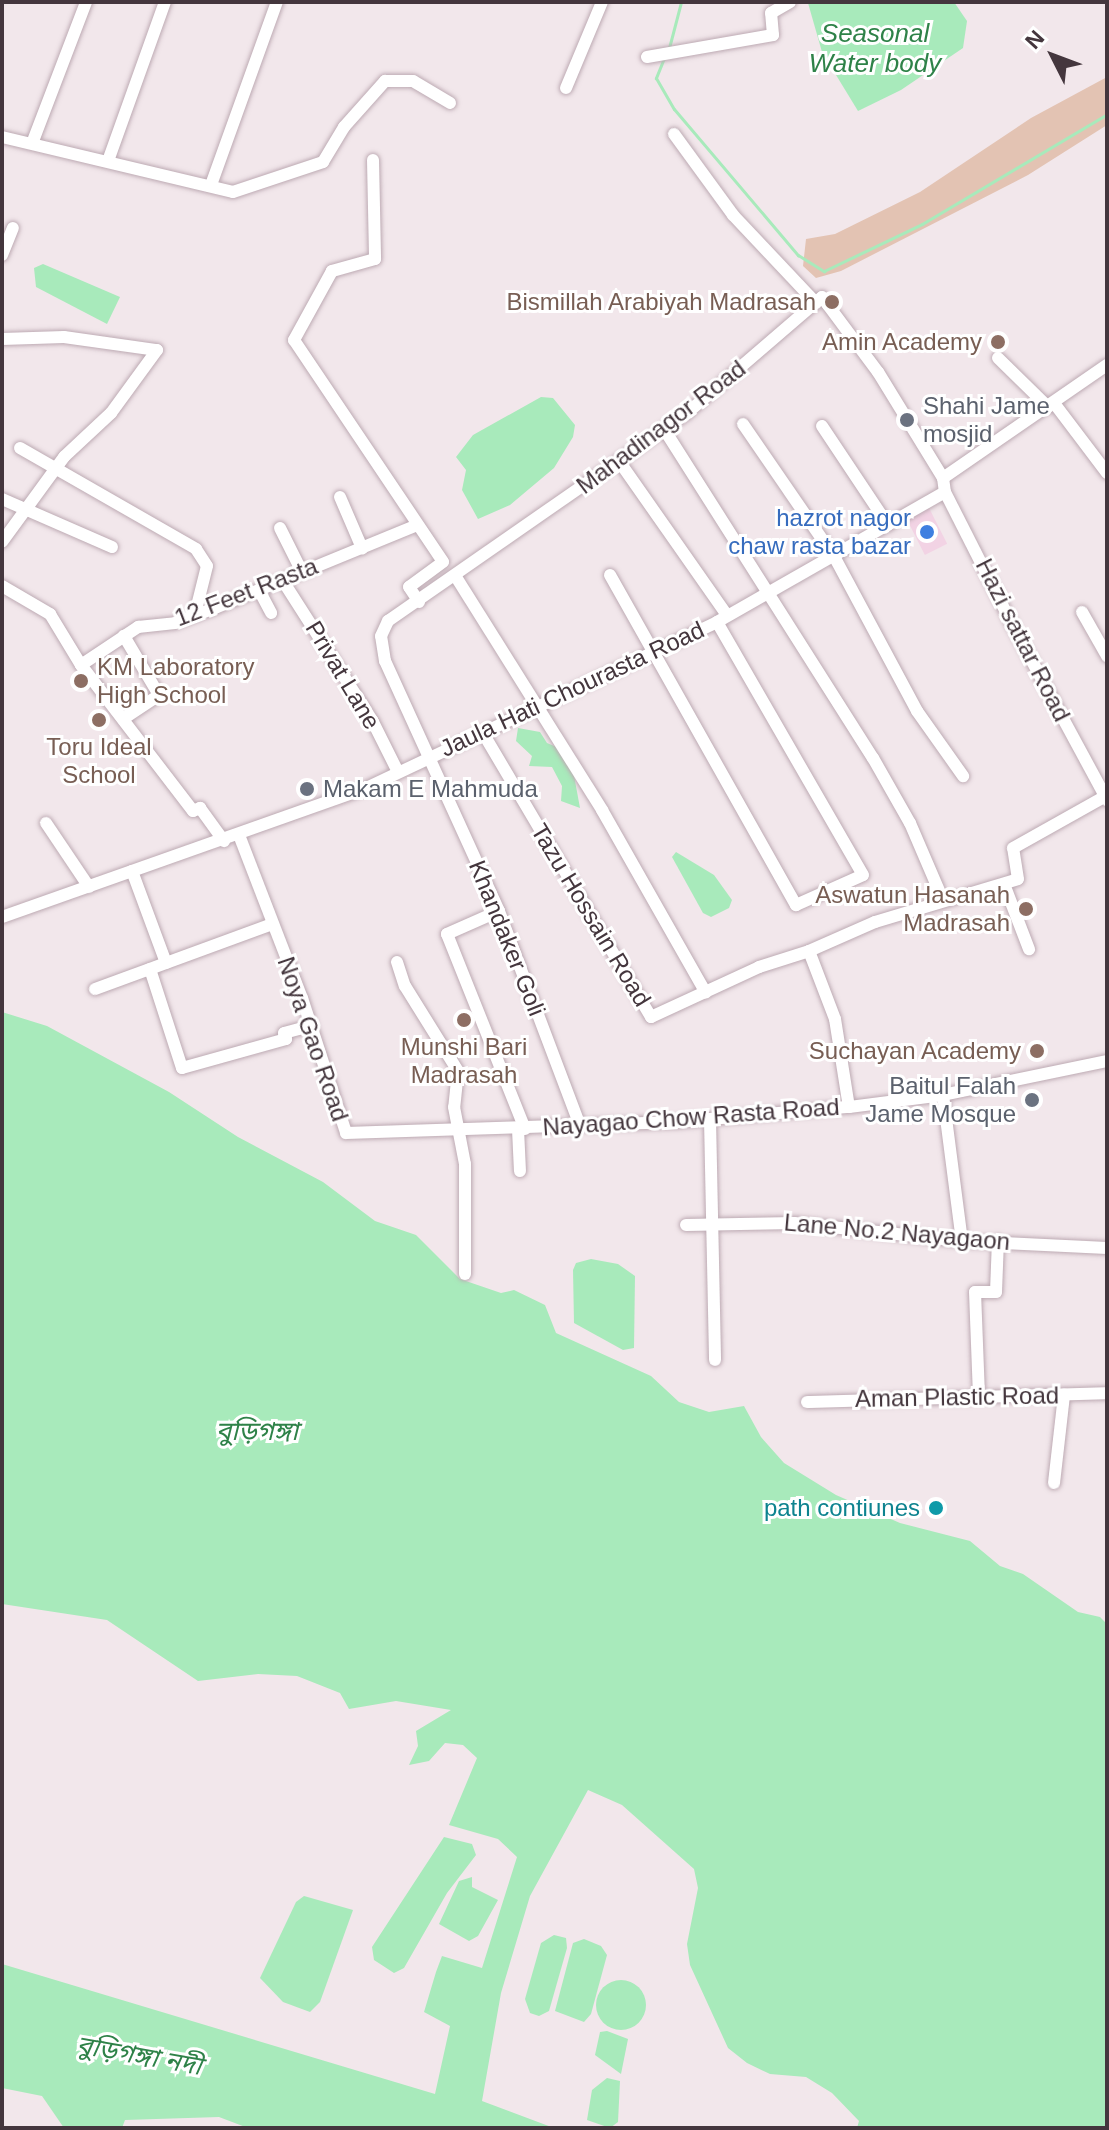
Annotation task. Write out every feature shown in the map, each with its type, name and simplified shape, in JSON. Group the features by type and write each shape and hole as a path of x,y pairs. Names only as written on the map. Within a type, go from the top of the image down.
{"street":[{"path":"33,141 86,2"},
{"path":"108,161 165,2"},
{"path":"211,185 277,2"},
{"path":"566,88 602,2"},
{"path":"652,57 678,55 773,35 771,13 790,2"},
{"path":"2,137 33,141 233,192 323,162 344,127 385,81 413,81 450,103"},
{"path":"674,134 733,215 819,300 878,372 943,478 1107,365"},
{"path":"373,160 375,259 332,271 294,340 415,526 443,562 409,587 419,602"},
{"path":"2,255 13,228"},
{"name":"Mahadinagor Road","path":"393,619 664,429 819,300"},
{"path":"2,339 64,337 157,350 111,413 56,467 2,542"},
{"path":"998,358 1051,405 1107,473"},
{"path":"743,424 835,558 917,711 963,776"},
{"path":"822,426 888,525"},
{"path":"664,429 769,591 910,823 943,900"},
{"path":"20,448 204,557 206,579 195,614"},
{"path":"610,575 796,905 863,875 722,618 619,461"},
{"name":"Hazi sattar Road","path":"943,478 945,492 1106,797"},
{"name":"Jaula Hati Chourasta Road","path":"2,917 224,841 398,772 652,654 835,558 945,492"},
{"path":"340,497 362,548"},
{"path":"2,499 112,547"},
{"name":"12 Feet Rasta","path":"81,665 138,627 195,614 415,526"},
{"path":"280,528 302,572"},
{"path":"456,577 537,706 706,993"},
{"name":"Privat Lane","path":"283,581 366,710 398,772"},
{"path":"259,590 271,613"},
{"path":"5,593 50,614 81,665 193,811 200,808 224,841"},
{"path":"1082,612 1107,656"},
{"name":"Khandaker Goli","path":"393,619 381,636 385,661 431,756 499,911 579,1123"},
{"path":"123,719 159,695 124,636"},
{"name":"Tazu Hossain Road","path":"483,733 651,1017 809,951 943,900 1004,884"},
{"path":"1029,949 1004,884 1018,879 1013,848 1106,797"},
{"path":"46,823 89,887"},
{"name":"Noya Gao Road","path":"239,835 311,1026 346,1133 463,1132"},
{"path":"132,871 166,963"},
{"path":"499,911 447,934 522,1129 520,1171"},
{"path":"95,989 273,924"},
{"path":"809,951 835,1019 849,1107"},
{"path":"397,962 405,986 458,1071 454,1107 463,1132 465,1274"},
{"path":"150,969 182,1068 286,1039 284,1033 311,1026"},
{"name":"Nayagao Chow Rasta Road","path":"463,1132 579,1123 710,1119 849,1107 943,1095 1107,1061"},
{"path":"943,1095 962,1241"},
{"path":"710,1119 707,1186 712,1223 715,1360"},
{"name":"Lane No.2 Nayagaon","path":"686,1225 794,1223 962,1241 1107,1248"},
{"path":"979,1396 975,1292 996,1292 998,1241"},
{"name":"Aman Plastic Road","path":"807,1402 1107,1393"},
{"path":"1054,1483 1064,1395"}],"shaded area":[{"path":"1107,77 1107,125 1028,175 841,271 816,278 803,266 806,239 835,234 920,192 1031,118"},
{"name":"hazrot nagor chaw rasta bazar","path":"929,508 947,544 925,555 907,519"}],"water":[{"name":"Seasonal Water body","path":"954,2 967,21 963,48 901,90 858,111 822,52 808,3"},
{"path":"43,264 120,297 107,324 36,287 34,268"},
{"path":"541,397 553,398 575,425 573,437 554,468 510,505 478,519 462,490 466,470 456,457 473,435"},
{"path":"518,728 540,732 547,743 559,748 573,770 580,808 561,801 562,786 552,767 529,766 532,756 516,741"},
{"path":"676,852 714,875 732,900 729,908 711,917 703,913 672,857"},
{"name":"বুড়িগঙ্গা","path":"2,1012 47,1026 169,1092 238,1137 323,1182 375,1221 416,1235 460,1279 501,1293 514,1290 545,1305 556,1333 651,1376 679,1402 709,1412 744,1406 761,1437 784,1463 836,1495 900,1523 970,1541 1000,1566 1023,1574 1078,1612 1100,1617 1107,1624 1107,2128 857,2128 859,2121 832,2093 806,2077 770,2074 747,2063 728,2048 690,1965 687,1944 698,1888 694,1869 622,1805 588,1790 530,1896 501,1993 482,2101 554,2128 248,2128 219,2117 125,2120 122,2128 64,2128 42,2096 2,2088 2,1964 435,2094 450,2026 424,2012 436,1972 442,1956 482,1968 517,1857 498,1839 449,1825 477,1758 463,1745 445,1743 429,1761 409,1765 418,1746 416,1731 451,1710 396,1701 349,1709 340,1693 297,1676 258,1674 198,1681 107,1620 2,1604"},
{"path":"591,1259 618,1264 635,1276 634,1348 623,1350 574,1323 573,1270 576,1263"},
{"path":"444,1837 472,1844 476,1855 447,1893 404,1968 394,1973 374,1960 372,1947"},
{"path":"472,1877 472,1887 498,1900 478,1936 469,1941 439,1924 459,1881"},
{"path":"304,1896 353,1910 320,2002 310,2012 283,2002 260,1978 296,1902"},
{"path":"554,1935 566,1938 567,1948 549,2011 539,2016 530,2013 525,1999 541,1943"},
{"path":"584,1939 601,1946 607,1955 591,2014 584,2022 555,2011 573,1943"},
{"path":"621,1980 638,1988 646,2005 638,2022 621,2030 604,2022 596,2005 604,1988"},
{"path":"607,2031 628,2039 621,2074 595,2055 600,2032"},
{"path":"607,2078 620,2081 618,2122 610,2128 587,2120 592,2090"}],"waterway":[{"path":"669,48 681,2"},
{"path":"664,58 656,78 674,109 798,255 824,271 922,224 1107,114"}],"place":[{"name":"Bismillah Arabiyah Madrasah","path":"832,302"},
{"name":"Amin Academy","path":"998,342"},
{"name":"Shahi Jame mosjid","path":"907,420"},
{"name":"hazrot nagor chaw rasta bazar","path":"927,532"},
{"name":"KM Laboratory High School","path":"81,681"},
{"name":"Toru Ideal School","path":"99,720"},
{"name":"Makam E Mahmuda","path":"307,789"},
{"name":"Aswatun Hasanah Madrasah","path":"1026,909"},
{"name":"Munshi Bari Madrasah","path":"464,1020"},
{"name":"Suchayan Academy","path":"1037,1051"},
{"name":"Baitul Falah Jame Mosque","path":"1032,1100"},
{"name":"path contiunes","path":"936,1508"}],"water label":[{"name":"বুড়িগঙ্গা নদী","path":"139,2056"}]}
